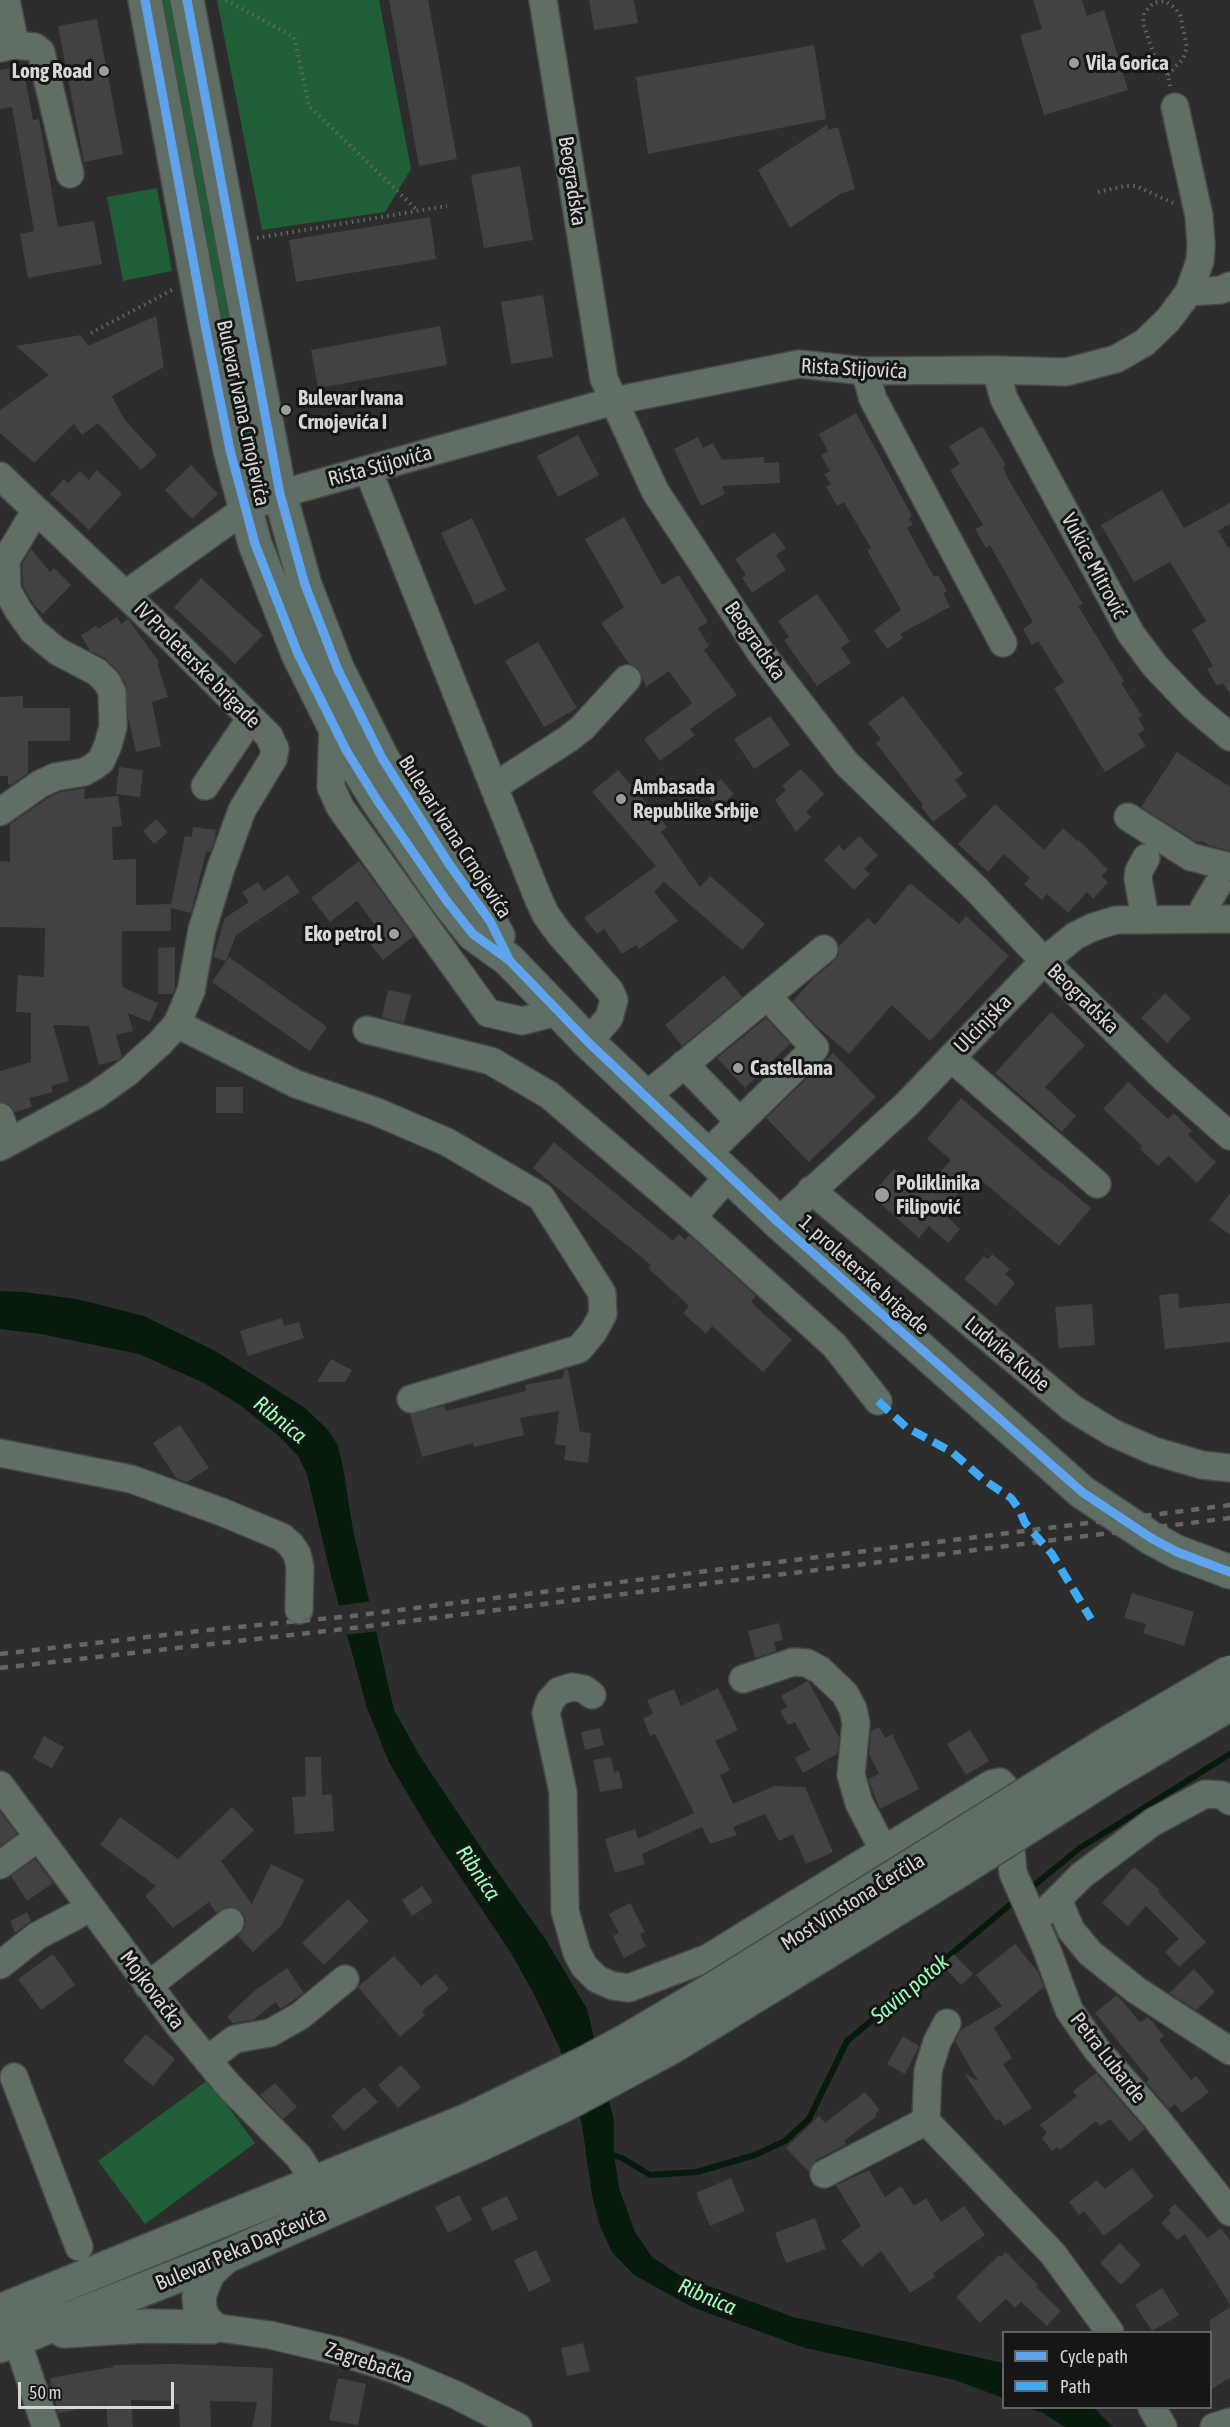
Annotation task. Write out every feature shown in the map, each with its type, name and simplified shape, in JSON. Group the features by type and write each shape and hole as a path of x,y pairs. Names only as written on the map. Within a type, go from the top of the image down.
{"main road":[{"name":"Bulevar Ivana Crnojevića","path":"145,0 205,325 244,510 259,554 298,654 333,725 377,800 446,900 473,934 509,960"},
{"name":"Bulevar Ivana Crnojevića","path":"187,0 280,494 305,585 324,638 360,716 410,805 490,921 509,960"},
{"name":"1. proleterske brigade","path":"509,960 557,1012 717,1166 1082,1492 1126,1523 1177,1552 1230,1572"},
{"path":"1177,1552 1194,1551 1230,1556"},
{"name":"Most Vinstona Čerčila","path":"474,2133 587,2062 715,1988 1110,1742 1230,1672"},
{"name":"Most Vinstona Čerčila","path":"474,2133 577,2098 672,2047 937,1885 1110,1775 1230,1704"},
{"name":"Bulevar Peka Dapčevića","path":"0,2311 90,2259 474,2133"},
{"name":"Bulevar Peka Dapčevića","path":"17,2340 225,2257 474,2133"},
{"path":"212,2327 204,2320 199,2296 208,2273 225,2257"},
{"path":"17,2340 145,2326 212,2327"}],"street":[{"path":"6,0 8,47 35,47 41,52 70,174"},
{"name":"Beogradska","path":"543,0 604,379 655,491 761,653 846,764 977,890 1044,961 1164,1078 1230,1136"},
{"name":"Rista Stijovića","path":"280,494 614,400 800,364 865,371 1066,372 1116,359 1144,343 1180,306 1189,292 1200,261 1202,245 1197,208 1175,108"},
{"path":"1189,292 1221,290 1230,286"},
{"name":"Vukice Mitrović","path":"996,370 1004,399 1131,634 1155,666 1192,705 1230,737"},
{"path":"865,371 873,399 1003,643"},
{"name":"Bulevar Ivana Crnojevića","path":"368,470 546,915 610,992 614,1000 609,1018 588,1042"},
{"name":"IV Proleterske brigade","path":"0,476 126,594 260,727"},
{"name":"IV Proleterske brigade","path":"126,594 244,510 280,494"},
{"path":"0,812 40,784 55,777 84,772 93,768 101,761 113,727 112,692 107,682 97,672 57,651 33,631 7,590 6,560 36,510"},
{"path":"495,786 582,728 627,679"},
{"path":"333,725 331,787 340,807 488,1013 522,1021 557,1012"},
{"path":"3,1135 96,1095 128,1072 177,1024 191,991 202,930 242,810 275,753 274,744 260,727 205,786"},
{"path":"1128,817 1224,877 1204,908 1217,919"},
{"path":"1145,920 1138,878 1146,858"},
{"name":"Ulcinjska","path":"778,1222 907,1104 1044,961 1076,936 1093,927 1116,920 1217,919"},
{"path":"645,1097 824,949"},
{"path":"692,1216 740,1122 815,1048 767,996"},
{"path":"177,1024 296,1084 377,1112 447,1143 541,1197 602,1293 603,1314 594,1331 579,1349 411,1399"},
{"path":"367,1030 491,1060 549,1095 692,1216 834,1345 879,1401"},
{"path":"951,1058 1097,1184"},
{"path":"684,1064 740,1122"},
{"name":"Ludvika Kube","path":"811,1190 1052,1392 1093,1422 1154,1451 1202,1464 1230,1468"},
{"path":"0,1454 130,1479 222,1512 282,1537 297,1554 300,1567 299,1610"},
{"path":"592,1695 584,1689 572,1687 559,1692 550,1701 546,1713 563,1792 565,1911 577,1953 584,1966 597,1979 613,1986 629,1988 708,1958 884,1851 859,1803 851,1775 856,1723 853,1709 845,1694 820,1670 807,1663 793,1662 743,1679"},
{"name":"Petra Lubarde","path":"884,1851 991,1784 1000,1782 1004,1786 1013,1873 1030,1909 1063,1995 1083,2032 1156,2118 1230,2212"},
{"name":"Mojkovačka","path":"0,1785 148,1986 207,2060 250,2108 294,2151 316,2184"},
{"path":"1030,1909 1046,1911 1082,1875 1117,1848 1153,1822 1198,1796 1222,1795 1230,1801"},
{"path":"0,1865 39,1837"},
{"path":"1058,1900 1071,1930 1090,1953 1136,1990 1230,2051"},
{"path":"0,1965 37,1936 89,1906"},
{"path":"148,1986 230,1922"},
{"path":"207,2060 235,2039 270,2033 290,2021 345,1979"},
{"path":"947,2023 937,2042 928,2071 926,2121 1053,2254 1109,2331"},
{"path":"10,2085 64,2208 88,2240 90,2259"},
{"path":"824,2174 926,2121"},
{"name":"Zagrebačka","path":"212,2327 270,2335 338,2351 399,2371 456,2395 518,2427"},
{"path":"17,2340 46,2427"},
{"path":"1153,2409 1163,2427"},
{"path":"1214,2427 1230,2422"}],"path":[{"path":"226,0 294,36 309,106 418,211"},
{"path":"1168,75 1183,59 1187,47 1180,15 1165,1 1153,3 1144,13 1143,23 1155,57 1168,75 1175,108"},
{"path":"1098,192 1136,186 1180,206 1197,208"},
{"path":"256,238 447,206"},
{"path":"92,333 180,285"}],"green space":[{"path":"159,0 175,0 263,448 247,451"},
{"path":"217,0 379,0 411,169 385,212 262,230"},
{"path":"157,188 172,271 123,281 107,197"},
{"path":"208,2080 255,2143 145,2224 98,2161"}],"water":[{"name":"Ribnica","path":"0,1291 77,1299 144,1316 217,1352 305,1408 328,1430 338,1446 343,1467 353,1530 394,1710 421,1758 546,1940 587,2009 614,2121 614,2154 619,2188 635,2232 652,2257 679,2275 793,2317 1002,2363 1002,2398 955,2380 805,2348 692,2307 634,2275 612,2252 600,2226 592,2195 582,2125 560,2049 535,1996 511,1953 429,1830 389,1762 367,1708 331,1576 307,1474 298,1456 279,1436 240,1405 204,1383 139,1354 41,1334 0,1329"},
{"path":"1031,2409 1095,2409 1113,2427 1065,2427 1043,2413"}],"pier":[{"path":"372,1601 379,1631 344,1635 336,1606"}],"building":[{"path":"389,0 428,0 457,159 419,166"},
{"path":"589,0 634,0 638,23 594,30"},
{"name":"Vila Gorica","path":"1033,0 1082,0 1087,16 1104,10 1128,90 1044,115 1020,35 1042,29"},
{"path":"97,19 123,154 84,162 58,26"},
{"path":"814,45 826,119 648,154 636,77"},
{"path":"23,66 33,120 39,119 58,227 94,221 102,264 28,278 20,234 34,231 12,107 0,109 0,70"},
{"path":"827,125 828,130 838,127 855,189 840,194 790,228 758,170"},
{"path":"520,166 533,240 484,248 471,175"},
{"path":"430,217 436,259 296,282 289,240"},
{"path":"543,295 553,357 511,364 501,302"},
{"path":"156,316 164,367 112,396 124,419 157,455 141,470 98,423 82,435 74,424 34,463 0,433 0,410 49,375 16,346 81,335 88,346"},
{"path":"440,326 447,365 318,388 311,350"},
{"path":"856,413 912,516 909,518 913,525 907,528 934,577 938,575 947,591 943,593 950,607 900,634 903,638 887,649 874,630 901,610 867,550 871,548 844,502 837,506 826,487 831,484 824,474 830,471 821,455 828,451 819,434"},
{"path":"982,426 1006,465 1003,467 1007,477 1083,604 1078,606 1124,681 1121,683 1142,716 1138,718 1145,730 1138,734 1146,746 1105,772 1054,688 1064,682 1038,641 1032,645 1023,629 1033,622 990,545 986,548 975,529 983,525 950,470 960,464 949,446"},
{"path":"578,435 599,475 558,497 537,456"},
{"path":"698,437 703,448 713,443 722,460 764,457 764,463 779,462 780,483 722,486 725,494 701,506 674,449"},
{"path":"191,465 218,494 192,519 165,490"},
{"path":"97,470 122,494 89,530 50,494 64,479 68,483 80,471 89,480"},
{"path":"1162,490 1184,528 1230,503 1230,524 1218,531 1230,550 1230,694 1223,683 1217,686 1207,669 1213,666 1192,630 1206,621 1170,562 1134,582 1101,525"},
{"path":"624,517 662,585 679,575 708,622 698,628 709,646 704,650 737,695 690,729 695,735 660,761 644,739 692,703 669,671 646,687 638,668 629,664 601,623 624,607 585,539"},
{"path":"472,518 506,590 475,605 441,533"},
{"path":"774,532 786,548 776,555 786,570 752,593 742,578 746,575 735,559"},
{"path":"31,549 50,572 54,568 71,585 43,614 34,605 23,586 22,564"},
{"path":"201,578 263,635 235,664 174,607"},
{"path":"817,594 850,641 841,648 851,663 817,686 784,640 789,637 778,621"},
{"path":"117,617 121,624 128,619 159,662 157,663 168,697 152,702 161,746 136,752 128,717 126,685 118,671 105,658 90,651 81,635 96,626 98,629"},
{"path":"538,642 577,708 544,727 505,661"},
{"path":"23,696 23,708 70,708 70,741 28,741 28,773 11,785 8,784 8,776 0,776 0,697"},
{"path":"903,696 963,774 955,780 967,796 933,822 921,806 923,805 876,743 881,739 868,723"},
{"path":"770,716 790,745 754,769 734,739"},
{"path":"1177,752 1230,787 1230,851 1202,841 1197,842 1141,807"},
{"path":"119,767 143,770 140,797 116,794"},
{"path":"801,769 824,794 806,812 811,817 796,832 775,800 786,790 782,786"},
{"path":"618,770 667,827 661,832 700,887 710,876 765,924 742,950 664,882 654,892 678,921 639,949 636,945 622,954 604,929 597,934 584,918 656,866 592,792"},
{"path":"721,779 734,794 718,808 705,793"},
{"path":"85,788 84,799 118,796 122,826 112,827 113,860 136,859 136,905 171,904 185,836 192,837 193,827 216,830 215,839 210,852 206,852 191,913 171,908 171,931 122,931 122,987 158,1003 150,1022 128,1013 133,1031 116,1035 122,1057 99,1065 89,1026 53,1025 69,1081 51,1086 53,1092 29,1098 32,1107 15,1112 10,1105 0,1102 0,1071 31,1062 31,1013 16,1012 18,975 44,977 45,928 0,927 0,861 10,862 10,824 60,792"},
{"path":"995,804 1044,850 1063,828 1077,841 1079,840 1108,870 1101,876 1108,882 1093,899 1087,892 1068,913 1047,894 1042,900 1024,884 1030,878 1004,854 988,872 958,844"},
{"path":"156,819 168,832 154,844 143,831"},
{"path":"859,836 878,855 864,869 870,874 854,890 824,860 839,845 844,851"},
{"path":"359,861 414,936 383,960 366,939 378,929 357,901 330,922 311,898"},
{"path":"288,875 300,892 236,935 226,961 213,957 225,918 249,902 242,892 258,882 264,891"},
{"path":"910,883 959,924 966,916 1009,956 930,1041 892,1005 849,1054 814,1024 793,1001 834,961 839,954 839,946 868,918 875,925"},
{"path":"175,947 173,994 158,994 158,948"},
{"path":"229,957 327,1027 310,1051 212,982"},
{"path":"724,975 742,997 682,1046 665,1025"},
{"path":"388,990 411,995 404,1023 382,1017"},
{"path":"1165,993 1191,1018 1167,1043 1141,1018"},
{"path":"1051,1012 1085,1045 1045,1087 1076,1116 1062,1132 995,1073"},
{"path":"766,1018 790,1044 745,1088 717,1058"},
{"path":"833,1053 876,1097 809,1162 766,1118"},
{"path":"1128,1082 1168,1119 1174,1113 1192,1131 1188,1135 1216,1162 1197,1183 1169,1156 1158,1166 1140,1149 1142,1146 1103,1109"},
{"path":"216,1087 243,1087 243,1113 216,1113"},
{"path":"961,1098 1091,1208 1059,1246 975,1175 942,1212 960,1229 948,1243 929,1226 919,1238 871,1195 894,1169 921,1193 951,1160 927,1139"},
{"path":"554,1142 673,1241 679,1234 685,1240 689,1235 756,1296 751,1302 792,1340 763,1372 712,1326 706,1334 683,1313 689,1306 648,1268 651,1265 533,1168"},
{"path":"1230,1193 1230,1235 1210,1220"},
{"path":"992,1254 1010,1269 1005,1274 1015,1283 996,1306 964,1279 984,1256 988,1259"},
{"path":"1178,1293 1179,1308 1230,1303 1230,1342 1165,1349 1159,1295"},
{"path":"1092,1304 1095,1345 1059,1348 1055,1307"},
{"path":"282,1318 284,1326 299,1322 304,1338 248,1356 240,1331"},
{"path":"331,1359 352,1370 345,1382 317,1382"},
{"path":"568,1369 580,1432 591,1433 588,1463 564,1460 566,1446 555,1444 559,1411 520,1418 524,1435 474,1447 473,1443 422,1457 410,1414 444,1406 446,1411 526,1391 525,1385 563,1378 564,1370"},
{"path":"180,1425 209,1468 187,1482 177,1479 153,1443"},
{"path":"1132,1593 1194,1612 1184,1646 1143,1633 1146,1624 1124,1618"},
{"path":"779,1623 783,1640 774,1642 776,1651 755,1658 748,1631"},
{"path":"808,1681 839,1737 837,1754 803,1773 795,1758 810,1750 795,1722 788,1725 780,1711 787,1707 781,1696"},
{"path":"718,1688 738,1730 715,1741 730,1770 720,1775 733,1804 774,1786 805,1787 833,1852 806,1864 793,1834 779,1841 765,1814 733,1827 737,1835 710,1844 702,1827 642,1854 645,1864 615,1873 605,1839 635,1829 638,1839 694,1813 655,1734 650,1736 643,1718 653,1714 647,1700 674,1689 681,1706"},
{"path":"879,1727 885,1738 892,1734 919,1789 880,1809 868,1779 879,1774 869,1754 871,1731"},
{"path":"600,1728 604,1745 585,1750 581,1732"},
{"path":"970,1730 989,1761 966,1775 947,1744"},
{"path":"44,1736 64,1747 52,1768 33,1758"},
{"path":"305,1757 321,1757 322,1795 332,1794 334,1831 295,1834 292,1797 306,1796"},
{"path":"611,1757 614,1772 619,1771 623,1788 600,1792 593,1760"},
{"path":"232,1807 254,1830 221,1861 252,1904 271,1864 304,1880 282,1925 253,1952 238,1936 246,1920 243,1913 236,1908 227,1907 216,1913 209,1902 173,1928 145,1896 156,1886 100,1845 120,1817 178,1859"},
{"path":"0,1811 17,1834 0,1846"},
{"path":"35,1859 53,1883 27,1901 11,1876"},
{"path":"1134,1867 1160,1890 1158,1892 1206,1942 1179,1967 1165,1952 1179,1939 1146,1906 1128,1926 1102,1903"},
{"path":"422,1886 433,1902 412,1916 402,1900"},
{"path":"348,1899 369,1921 324,1965 302,1943"},
{"path":"630,1903 645,1932 640,1934 646,1946 624,1958 613,1936 619,1933 609,1914"},
{"path":"27,1912 31,1921 15,1933 10,1921"},
{"path":"1015,1944 1038,1972 1044,1987 994,2028 1012,2058 1003,2064 1032,2108 1004,2126 1000,2119 996,2121 964,2073 978,2081 955,2041 961,2030 1002,2006 976,1975"},
{"path":"53,1954 75,1985 41,2010 18,1979"},
{"path":"954,1954 973,1974 961,1985 942,1965"},
{"path":"394,1956 421,1986 436,1974 449,1989 422,2011 425,2015 400,2037 358,1987"},
{"path":"287,1968 304,1993 280,2009 276,2002 253,2020 233,2023 227,2017 254,1991"},
{"path":"1194,1969 1215,1992 1196,2010 1169,1993"},
{"path":"1117,1995 1140,2022 1148,2017 1164,2036 1159,2040 1191,2080 1196,2076 1209,2092 1182,2113 1175,2104 1169,2109 1146,2082 1149,2079 1095,2013"},
{"path":"146,2034 175,2059 153,2086 123,2061"},
{"path":"903,2036 919,2046 905,2074 887,2064"},
{"path":"401,2065 421,2087 398,2108 378,2085"},
{"path":"1096,2073 1145,2129 1130,2142 1110,2119 1100,2126 1096,2121 1060,2150 1057,2147 1052,2151 1042,2138 1047,2133 1040,2125 1077,2096 1073,2091"},
{"path":"275,2083 297,2107 283,2119 260,2095"},
{"path":"364,2087 378,2102 344,2131 331,2116"},
{"path":"865,2092 880,2110 875,2114 877,2116 844,2141 846,2144 816,2160 809,2172 786,2148 819,2116 825,2123"},
{"path":"1132,2168 1154,2197 1104,2236 1084,2211 1079,2215 1069,2202 1097,2180 1105,2189"},
{"path":"869,2170 885,2197 901,2186 914,2206 926,2198 941,2222 964,2206 985,2235 933,2273 935,2277 910,2293 881,2251 862,2267 841,2241 861,2226 836,2185"},
{"path":"731,2178 745,2211 710,2226 696,2193"},
{"path":"459,2195 472,2220 448,2233 435,2207"},
{"path":"507,2196 518,2219 492,2231 481,2208"},
{"path":"1175,2204 1208,2238 1221,2228 1230,2241 1230,2304 1185,2234 1178,2240 1161,2223 1171,2213 1168,2210"},
{"path":"815,2218 826,2249 786,2263 775,2233"},
{"path":"1120,2243 1141,2265 1121,2285 1100,2263"},
{"path":"536,2250 551,2281 529,2292 514,2260"},
{"path":"1006,2252 1038,2285 1036,2287 1061,2311 1047,2326 1021,2302 1015,2308 1006,2299 980,2323 956,2297 999,2255 1001,2257"},
{"path":"1162,2288 1179,2315 1152,2331 1135,2305"},
{"path":"1230,2307 1230,2378 1212,2389 1212,2331 1210,2331 1210,2320"},
{"path":"583,2343 590,2371 567,2376 561,2348"},
{"path":"175,2364 273,2368 271,2427 252,2427 257,2402 210,2401 211,2427 180,2427 179,2404 175,2404 175,2401 131,2400 133,2427 108,2427 106,2405 58,2413 50,2378 113,2367 113,2365"},
{"path":"338,2378 366,2384 358,2425 329,2420"}],"waterway":[{"name":"Savin potok","path":"1027,1891 1080,1848 1230,1754"},
{"name":"Savin potok","path":"607,2153 622,2158 650,2175 697,2172 755,2155 785,2141 809,2119 847,2041 1017,1899"}],"railway":[{"path":"0,1654 352,1616 1230,1505"},
{"path":"0,1668 353,1628 1230,1518"}],"marked path":[{"path":"878,1401 906,1427 952,1452 984,1480 1011,1498 1025,1523 1052,1554 1091,1619"}],"cycle path":[{"path":"145,0 230,450 255,544 298,654 346,750 377,800 446,900 473,934 509,960 588,1042 778,1222 1082,1492 1151,1538 1177,1552 1230,1572"},
{"path":"187,0 280,494 305,585 338,670 382,758 449,864 490,921 508,957"}],"place":[{"name":"Vila Gorica","path":"1074,63"},
{"name":"Long Road","path":"104,71"},
{"name":"Bulevar Ivana Crnojevića I","path":"286,410"},
{"name":"Ambasada Republike Srbije","path":"621,799"},
{"name":"Eko petrol","path":"394,934"},
{"name":"Castellana","path":"738,1068"},
{"name":"Poliklinika Filipović","path":"882,1195"}]}
